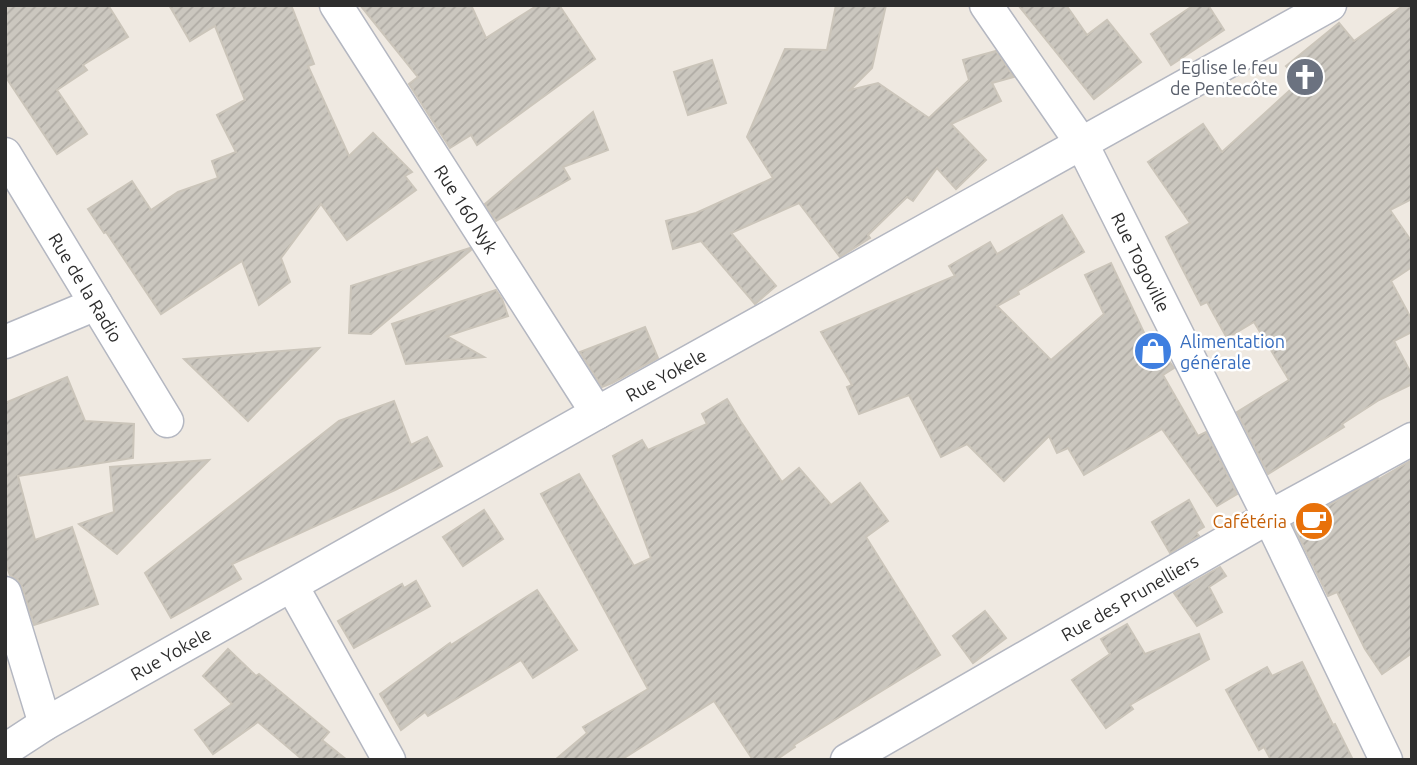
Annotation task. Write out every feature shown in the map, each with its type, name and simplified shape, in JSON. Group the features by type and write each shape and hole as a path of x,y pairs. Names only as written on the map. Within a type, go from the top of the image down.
{"street":[{"name":"Rue 160 Nyk","path":"336,5 597,413"},
{"name":"Rue Togoville","path":"986,5 1082,144 1269,517 1385,760"},
{"name":"Rue Yokele","path":"5,750 45,724 597,413 1330,5"},
{"name":"Rue de la Radio","path":"5,153 167,421"},
{"path":"5,342 96,304"},
{"name":"Rue des Prunelliers","path":"847,760 1269,517 1412,439"},
{"path":"292,586 389,760"},
{"path":"5,593 45,724"}],"building":[{"path":"5,5 108,5 128,37 83,65 87,70 57,90 87,134 57,154 5,76"},
{"path":"169,5 291,5 314,64 308,66 349,156 373,133 412,172 405,176 416,190 347,240 321,204 281,258 290,282 259,305 242,261 161,314 88,209 132,181 151,210 178,192 218,178 212,161 236,152 217,115 245,100 215,26 190,41"},
{"path":"360,5 471,5 486,38 538,5 559,5 595,59 477,145 471,135 450,148 409,84 418,77"},
{"path":"836,5 886,5 872,68 850,90 878,83 929,118 969,80 963,60 996,51 1014,77 992,83 1001,101 951,124 986,160 956,189 937,168 913,201 907,197 868,235 870,238 840,257 799,203 731,233 776,286 755,304 701,241 673,249 666,221 696,213 773,178 747,137 785,49 827,50"},
{"path":"1018,5 1066,5 1087,35 1107,20 1141,62 1094,99"},
{"path":"1194,5 1208,5 1224,30 1171,65 1151,34"},
{"path":"1404,5 1412,5 1412,199 1390,210 1412,242 1412,267 1391,281 1412,320 1412,332 1394,341 1412,375 1412,384 1379,400 1342,424 1344,427 1268,474 1237,412 1289,380 1254,322 1227,338 1207,302 1201,305 1166,237 1190,223 1148,162 1203,124 1222,152 1300,81 1286,66 1339,23 1354,41"},
{"path":"712,60 726,103 688,115 674,72"},
{"path":"593,112 608,150 563,167 570,179 496,221 485,204"},
{"path":"1062,215 1084,252 997,306 1051,360 1104,314 1085,275 1111,263 1147,339 1151,336 1174,368 1163,375 1198,436 1206,432 1237,494 1217,506 1162,429 1084,475 1068,448 1057,453 1049,436 1004,481 967,444 941,457 909,395 859,414 847,387 852,385 821,332 955,276 949,266 990,242 997,254"},
{"path":"470,248 471,250 371,334 349,333 351,286"},
{"path":"496,290 508,316 447,336 484,357 406,364 392,324"},
{"path":"645,327 658,358 602,387 580,352"},
{"path":"319,348 248,421 184,359"},
{"path":"67,377 85,421 134,424 133,458 18,476 35,540 72,527 98,604 34,625 22,587 18,580 10,575 5,562 5,403"},
{"path":"727,399 782,482 799,468 831,505 860,483 888,521 866,537 940,655 794,745 795,747 776,760 753,760 714,701 621,760 555,760 587,733 583,727 648,689 541,494 579,474 634,566 651,558 613,456 642,440 648,450 707,424 702,414"},
{"path":"394,401 411,445 427,437 442,466 232,564 241,579 171,618 145,573 339,421"},
{"path":"209,460 117,554 79,524 114,512 110,467"},
{"path":"1412,460 1412,653 1382,674 1365,649 1337,592 1328,596 1293,525"},
{"path":"1189,500 1204,527 1196,532 1199,536 1170,553 1152,522"},
{"path":"484,510 503,539 463,566 443,537"},
{"path":"1220,567 1226,576 1209,587 1222,612 1197,626 1174,593"},
{"path":"416,581 430,606 354,648 338,621 402,584 404,588"},
{"path":"537,590 577,650 533,678 521,660 428,716 425,712 401,730 380,694 450,643 451,645"},
{"path":"985,611 1006,638 973,663 953,636"},
{"path":"1127,624 1145,654 1199,634 1209,659 1130,705 1133,709 1106,728 1072,680 1110,654 1101,639"},
{"path":"228,649 256,676 259,674 329,732 322,740 347,760 303,760 258,722 213,754 195,730 232,704 203,676"},
{"path":"1302,662 1353,760 1271,760 1264,747 1259,750 1226,690 1267,667 1272,676"}],"place":[{"name":"Eglise le feu de Pentecôte","path":"1305,77"},
{"name":"Alimentation générale","path":"1153,351"},
{"name":"Cafétéria","path":"1314,521"}]}
